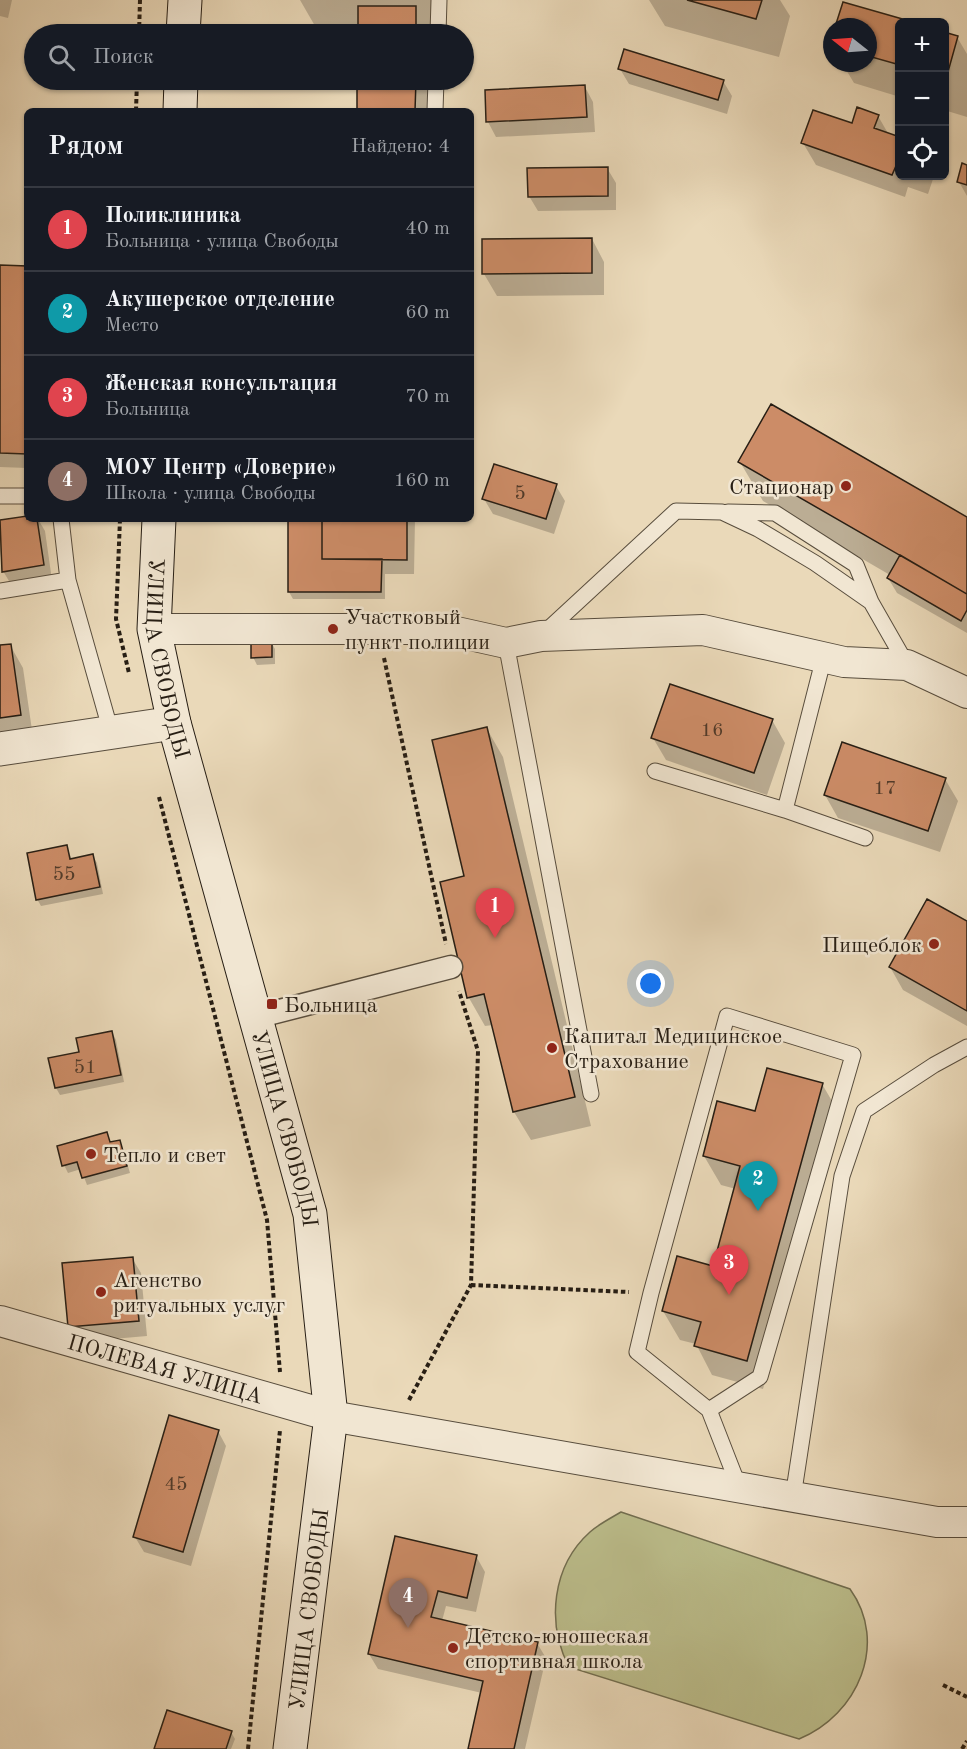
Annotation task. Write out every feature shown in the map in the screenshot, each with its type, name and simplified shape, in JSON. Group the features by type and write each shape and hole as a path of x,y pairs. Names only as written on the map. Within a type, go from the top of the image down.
{"main road":[{"path":"184,24 185,0"},
{"path":"180,108 181,90"},
{"name":"УЛИЦА СВОБОДЫ","path":"159,522 154,629 174,723 310,1214 331,1416 290,1749"},
{"path":"0,749 174,723"}],"street":[{"path":"154,629 443,629 506,643 541,636 703,630 844,662 907,665 967,693"},
{"path":"256,1017 451,967"},
{"name":"ПОЛЕВАЯ УЛИЦА","path":"0,1321 331,1416 937,1522 967,1522"}],"lane":[{"path":"438,24 439,0"},
{"path":"435,108 436,90"},
{"path":"0,496 24,496"},
{"path":"541,636 676,511 775,513 856,565 871,602 907,665"},
{"path":"722,512 796,551 871,602"},
{"path":"62,522 68,580 111,732"},
{"path":"0,591 68,580"},
{"path":"506,643 591,1094"},
{"path":"785,810 824,657"},
{"path":"655,771 785,810 865,838"},
{"path":"709,1410 760,1377 853,1055 727,1016 637,1352 709,1410 739,1487"},
{"path":"793,1497 842,1176 864,1111 934,1065 967,1047"}],"path":[{"path":"139,24 140,0"},
{"path":"136,108 137,90"},
{"path":"120,522 116,620 129,674"},
{"path":"378,629 451,967 478,1051 471,1285 394,1427"},
{"path":"159,796 267,1220 283,1403 248,1749"},
{"path":"471,1285 651,1293"},
{"path":"943,1685 967,1697"},
{"path":"962,1749 967,1741"}],"green space":[{"path":"621,1512 850,1589 861,1610 867,1632 867,1654 861,1675 851,1695 837,1713 820,1728 799,1739 569,1667 557,1632 557,1596 561,1578 567,1561 577,1546 590,1532"}],"building":[{"path":"687,0 762,0 756,19"},
{"path":"843,2 899,18 895,18 895,64 877,59 877,18 838,18"},
{"path":"358,6 416,6 416,24 358,24"},
{"path":"949,33 958,36 949,68"},
{"path":"624,49 724,80 718,100 618,69"},
{"path":"585,85 587,117 486,122 485,90"},
{"path":"357,90 416,90 415,108 357,108"},
{"path":"857,107 879,115 874,128 895,135 895,168 892,175 801,143 813,110 852,123"},
{"path":"962,163 967,165 967,185 957,182"},
{"path":"608,167 608,196 528,197 527,168"},
{"path":"592,238 592,273 482,274 482,239"},
{"path":"0,265 24,266 24,454 0,453"},
{"name":"Стационар","path":"771,404 967,517 967,594 738,462"},
{"path":"494,464 557,484 546,519 482,499"},
{"path":"24,516 24,522 37,522 44,565 2,572 0,520"},
{"path":"288,522 322,522 322,559 382,559 381,592 288,592"},
{"path":"322,522 407,522 407,560 322,559"},
{"path":"900,555 967,594 967,610 961,621 887,578"},
{"path":"272,640 272,657 251,658 251,641"},
{"path":"11,644 21,715 0,718 0,645"},
{"path":"670,684 773,719 754,773 651,738"},
{"path":"487,727 575,1097 513,1112 484,994 467,998 440,882 464,876 432,740"},
{"path":"842,742 946,778 928,831 824,795"},
{"path":"67,845 70,859 93,854 100,887 36,900 27,853"},
{"name":"Пищеблок","path":"927,899 967,921 967,1011 889,967"},
{"path":"112,1031 121,1075 55,1088 48,1058 79,1052 76,1038"},
{"path":"767,1068 823,1083 747,1361 694,1346 701,1322 662,1311 677,1256 713,1266 740,1166 703,1156 717,1101 755,1111"},
{"name":"Тепло и свет","path":"107,1132 110,1142 120,1140 127,1166 82,1178 77,1162 62,1166 57,1146"},
{"name":"Агенство ритуальных услуг","path":"133,1257 139,1321 68,1327 62,1263"},
{"path":"169,1415 219,1430 183,1552 133,1537"},
{"name":"Детско-юношеская спортивная школа","path":"395,1536 477,1555 467,1598 438,1591 431,1617 538,1642 514,1749 468,1749 483,1681 368,1654"},
{"path":"167,1710 232,1731 226,1749 154,1749"}],"place":[{"name":"Стационар","path":"846,486"},
{"name":"Участковый пункт полиции","path":"333,629"},
{"name":"Поликлиника","path":"495,938"},
{"name":"Пищеблок","path":"934,944"},
{"name":"Больница","path":"272,1004"},
{"name":"Капитал Медицинское Страхование","path":"552,1048"},
{"name":"Тепло и свет","path":"91,1154"},
{"name":"Акушерское отделение","path":"758,1211"},
{"name":"Агенство ритуальных услуг","path":"101,1292"},
{"name":"Женская консультация","path":"729,1295"},
{"name":"МОУ Центр «Доверие»","path":"408,1628"},
{"name":"Детско-юношеская спортивная школа","path":"453,1648"}]}
